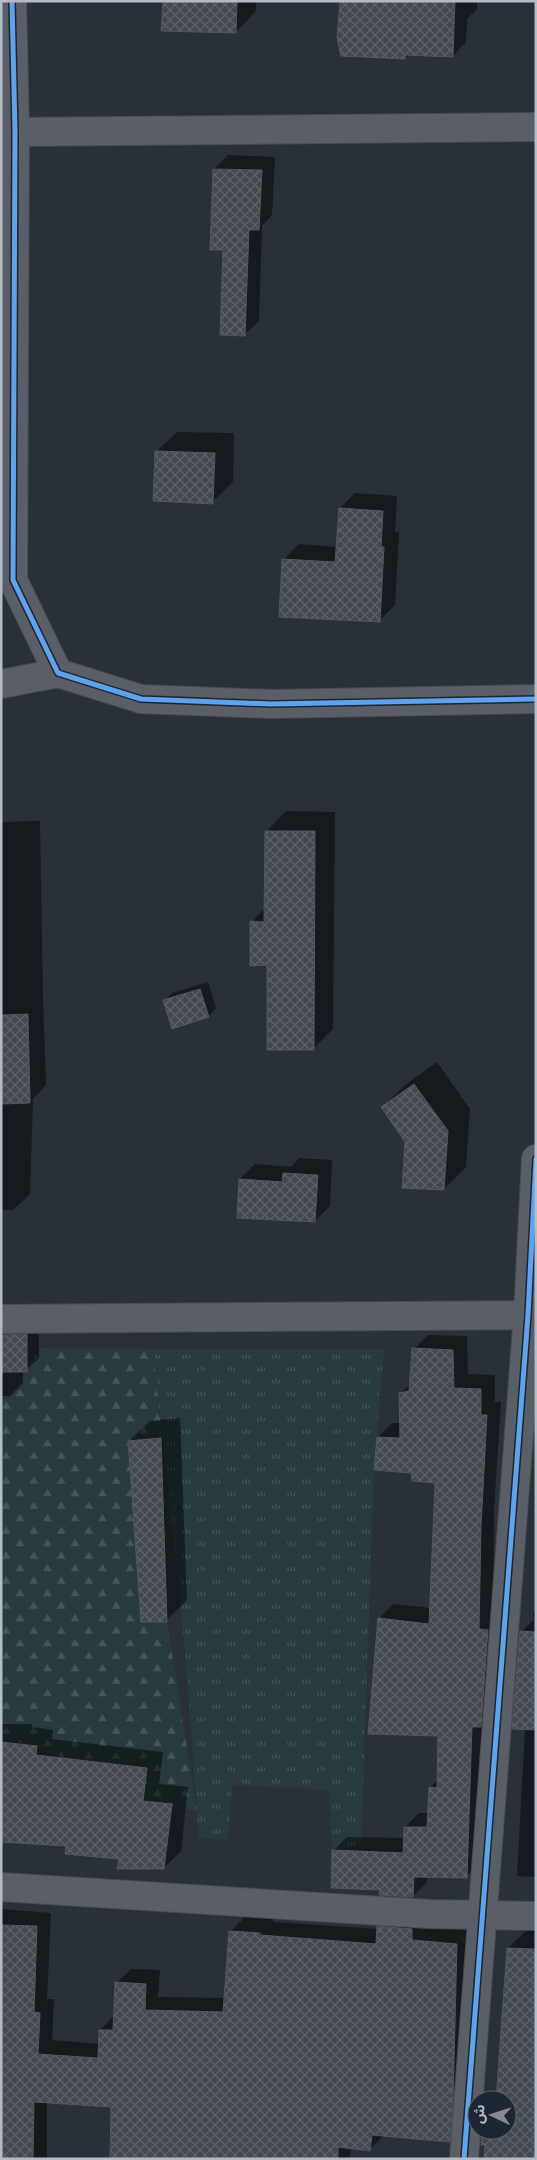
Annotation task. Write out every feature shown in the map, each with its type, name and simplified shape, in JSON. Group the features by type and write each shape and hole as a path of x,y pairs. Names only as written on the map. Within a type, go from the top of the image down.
{"street":[{"path":"12,1 15,132 13,580 58,674"},
{"path":"15,132 536,127"},
{"path":"1,684 58,674 141,699 271,704 536,699"},
{"path":"464,2159 532,1315 536,1159"},
{"path":"1,1319 532,1315"},
{"path":"1,1887 429,1914 536,1916"}],"green space":[{"path":"40,1348 153,1349 162,1438 128,1441 141,1621 167,1622 197,1811 143,1801 147,1768 63,1758 15,1741 1,1740 1,1401 11,1397"},
{"path":"153,1349 384,1349 374,1470 361,1845 332,1850 329,1790 232,1785 228,1840 199,1838 185,1649"}],"building":[{"path":"163,1 237,1 236,33 161,31"},
{"path":"340,1 455,1 453,57 405,55 405,59 341,56 337,38"},
{"path":"213,169 262,170 259,230 249,230 245,336 220,335 223,250 210,250"},
{"path":"155,451 215,453 213,504 153,501"},
{"path":"339,508 383,511 381,547 384,547 380,622 279,617 282,559 335,562"},
{"path":"265,831 315,831 314,1050 267,1050 267,965 250,966 250,921 264,922"},
{"path":"200,989 209,1017 172,1029 163,1000"},
{"path":"28,1014 30,1103 1,1104 1,1015"},
{"path":"414,1084 448,1131 444,1190 402,1188 405,1142 381,1107"},
{"path":"283,1173 318,1175 315,1222 237,1218 239,1179 282,1182"},
{"path":"27,1334 27,1372 1,1372 1,1335"},
{"path":"412,1348 453,1350 454,1388 481,1389 481,1415 487,1415 481,1526 479,1629 488,1630 481,1727 472,1727 467,1878 414,1877 413,1897 379,1895 380,1890 331,1888 332,1850 403,1853 404,1827 427,1827 429,1787 437,1788 438,1736 368,1734 378,1618 429,1624 435,1483 412,1481 411,1473 374,1470 377,1437 400,1438 399,1393 409,1391"},
{"path":"161,1438 167,1622 141,1622 128,1441"},
{"path":"520,1631 536,1632 536,1730 512,1729"},
{"path":"1,1742 37,1746 36,1755 147,1768 143,1801 172,1804 164,1869 117,1869 119,1859 65,1854 66,1846 1,1842"},
{"path":"1,1925 37,1926 34,2012 40,2013 38,2054 98,2058 99,2030 113,2030 115,1982 146,1984 145,2010 223,2012 229,1931 376,1944 377,1926 412,1929 412,1940 457,1944 453,2101 450,2142 372,2135 370,2151 338,2147 338,2159 110,2159 111,2107 34,2102 33,2159 1,2159"},
{"path":"507,1948 536,1949 536,2159 484,2159 485,2145 481,2145 481,2140 517,2140 517,2090 497,2090"}],"cycle path":[{"path":"12,1 15,132 13,580 58,673 141,699 271,704 536,699"},
{"path":"464,2159 528,1315 536,1159"}]}
